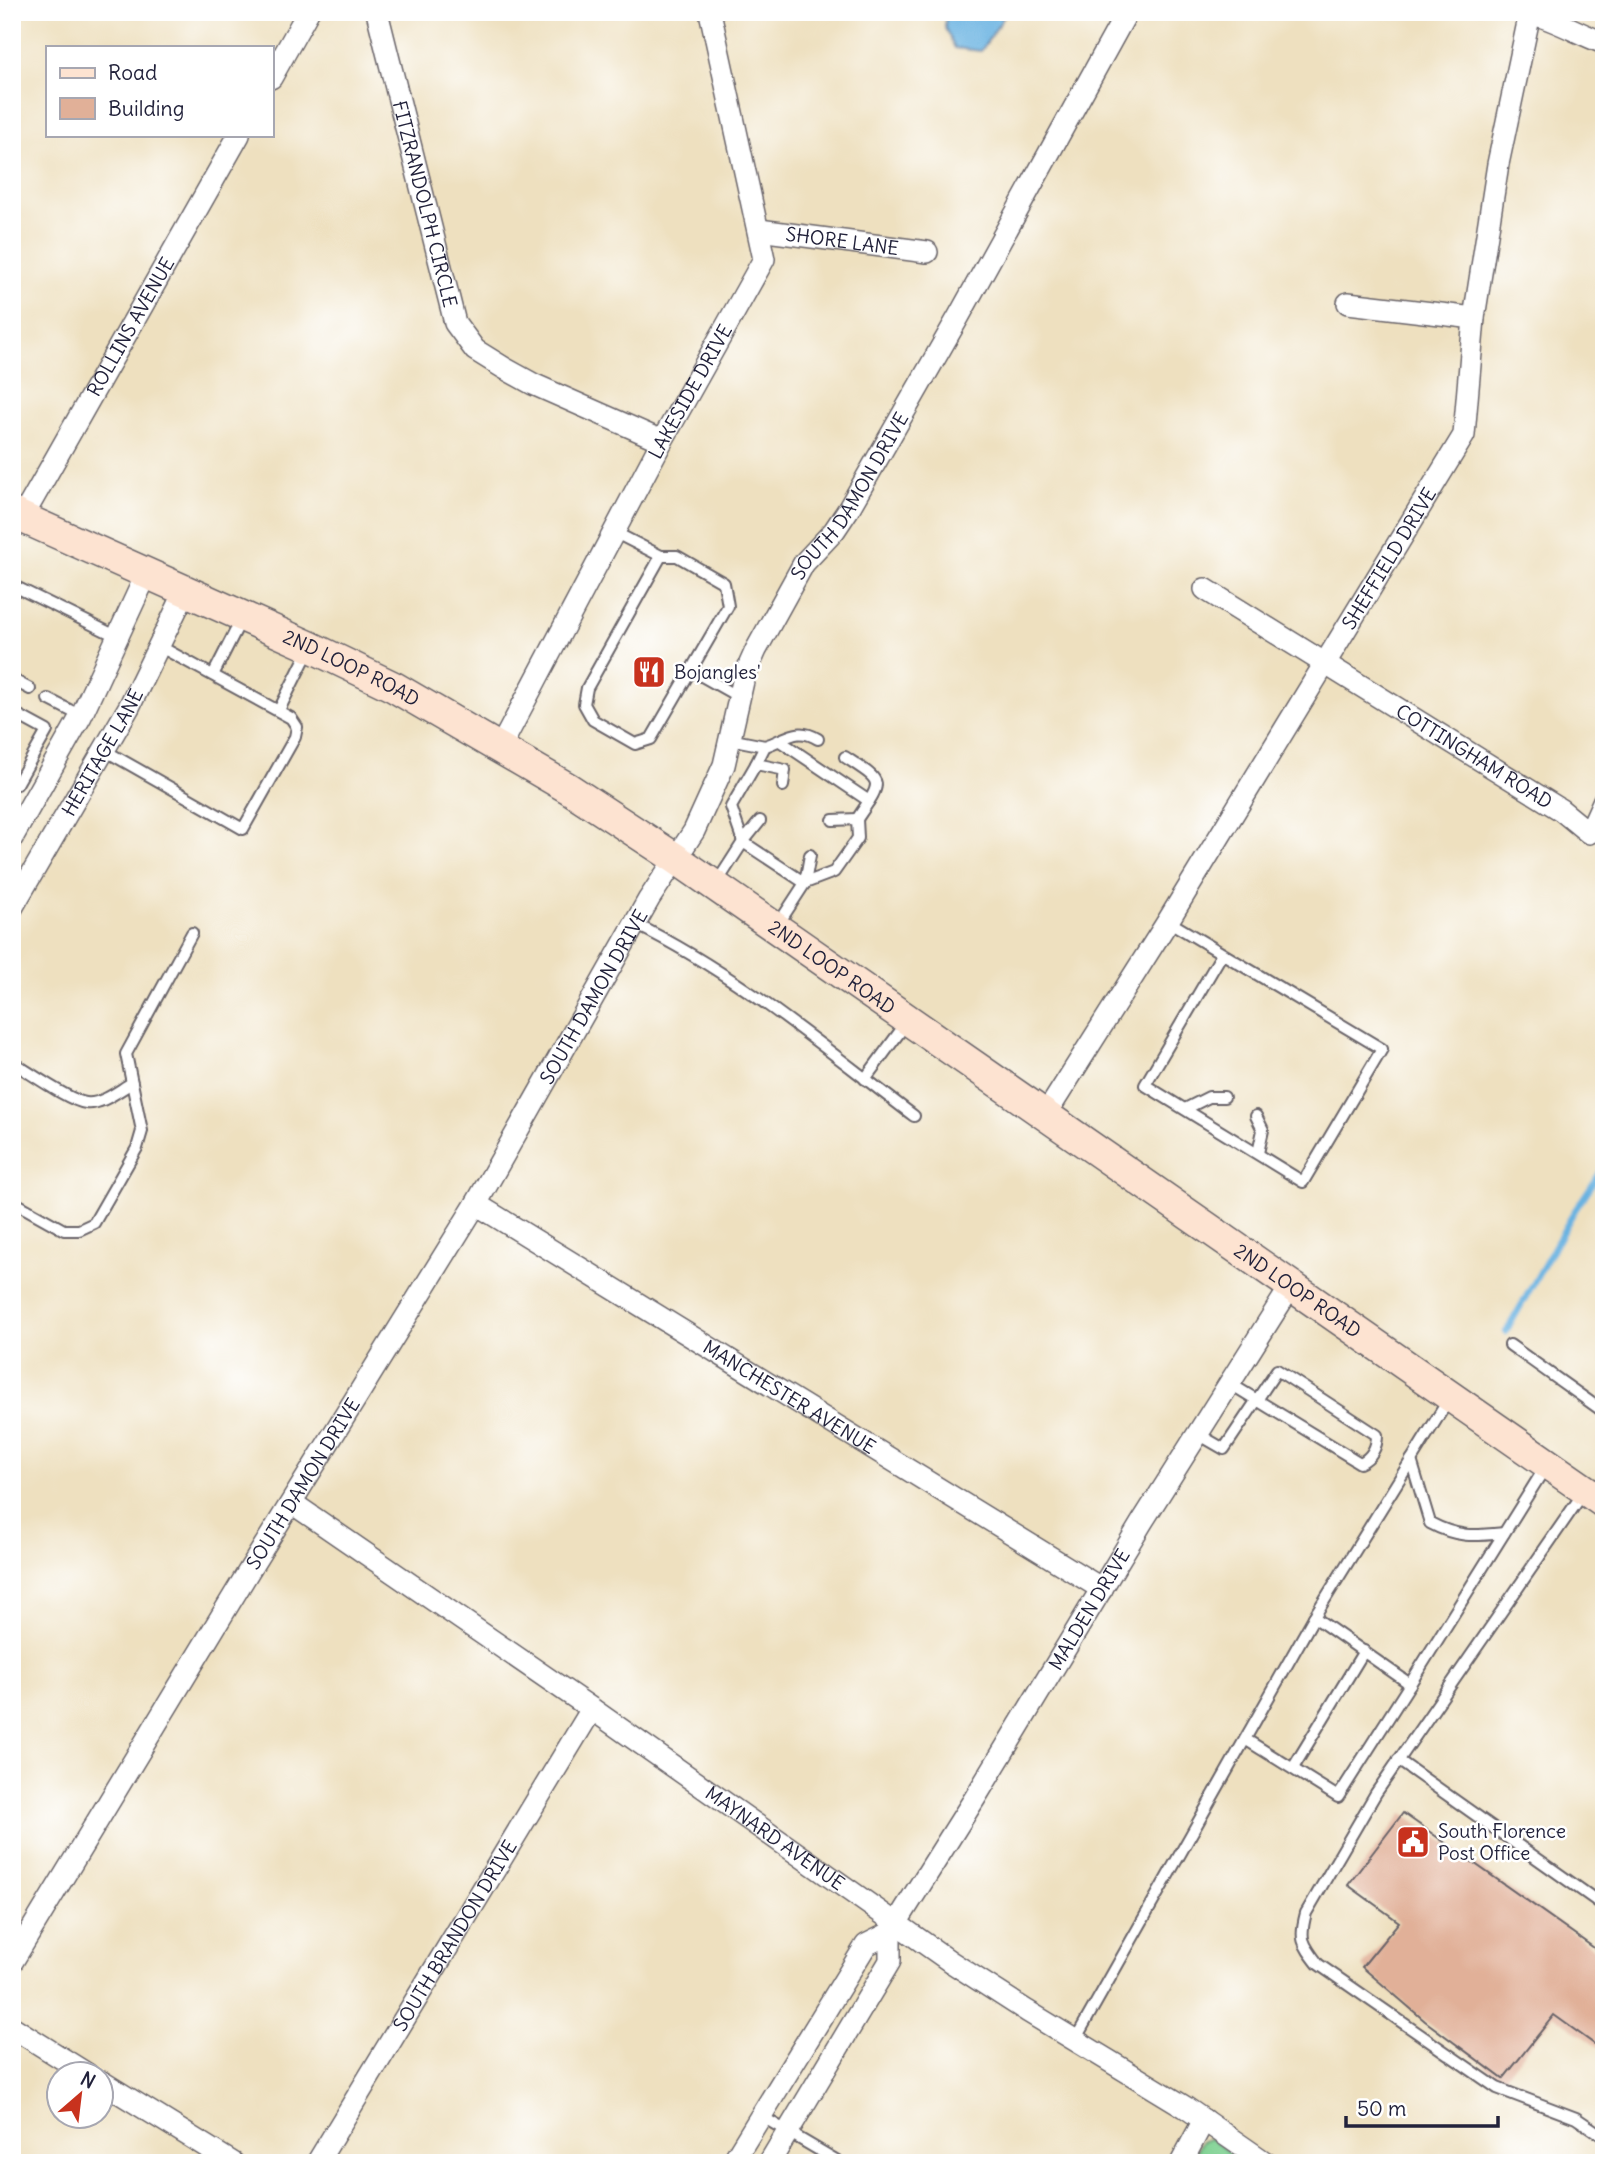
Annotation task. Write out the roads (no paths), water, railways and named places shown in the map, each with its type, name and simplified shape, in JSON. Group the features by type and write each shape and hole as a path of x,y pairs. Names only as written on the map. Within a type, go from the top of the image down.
{"main road":[{"name":"2ND LOOP ROAD","path":"17,515 394,687 568,788 675,858 1595,1496"}],"street":[{"path":"273,74 308,12"},
{"name":"FITZRANDOLPH CIRCLE","path":"377,12 455,323 475,350 504,368 533,384 662,441"},
{"name":"LAKESIDE DRIVE","path":"500,748 662,441 764,259 710,12"},
{"name":"SOUTH DAMON DRIVE","path":"12,1962 476,1204 635,924 694,831 724,765 739,697 752,659 776,612 804,563 834,531 873,467 1128,12"},
{"name":"SHEFFIELD DRIVE","path":"1046,1114 1168,921 1464,435 1474,318 1498,164 1530,12 1557,20 1574,32 1604,43"},
{"name":"ROLLINS AVENUE","path":"17,515 238,136"},
{"name":"SHORE LANE","path":"759,230 927,252"},
{"path":"1348,303 1474,318"},
{"name":"HERITAGE LANE","path":"12,838 81,716 147,573"},
{"path":"1205,589 1325,664"},
{"name":"HERITAGE LANE","path":"12,908 130,707 186,590"},
{"name":"COTTINGHAM ROAD","path":"1325,664 1561,810 1589,833 1604,800"},
{"name":"MANCHESTER AVENUE","path":"476,1204 1101,1589"},
{"name":"MALDEN DRIVE","path":"732,2163 866,1945 893,1928 1291,1286"},
{"name":"MAYNARD AVENUE","path":"292,1503 592,1709 893,1928 1204,2120 1266,2163"},
{"name":"SOUTH BRANDON DRIVE","path":"317,2163 592,1709"},
{"name":"MALDEN DRIVE","path":"769,2163 890,1961 893,1928"},
{"path":"12,2027 65,2060"},
{"path":"116,2091 233,2163"},
{"path":"1181,2163 1204,2120"}],"lane":[{"path":"614,532 661,556 677,556 724,583 728,606 651,739 635,744 593,720 584,704 587,688 661,556"},
{"path":"12,584 118,637"},
{"path":"213,675 243,616"},
{"path":"104,750 243,829 295,737 297,727 291,718 159,646"},
{"path":"279,710 311,647"},
{"path":"691,670 739,697"},
{"path":"12,676 15,681 30,689"},
{"path":"48,699 81,716"},
{"path":"12,712 47,731 15,782 37,794"},
{"path":"729,739 765,746 801,732 818,739"},
{"path":"780,741 869,801"},
{"path":"765,746 731,807 743,842 805,883"},
{"path":"783,786 785,770 797,752"},
{"path":"805,883 834,872 858,838 857,819 877,783 875,777 845,757"},
{"path":"757,764 785,770"},
{"path":"833,820 857,819"},
{"path":"715,886 760,821"},
{"path":"775,928 805,883 810,855"},
{"path":"1168,921 1382,1049 1303,1182 1145,1085 1222,954"},
{"path":"635,924 695,956 757,998 914,1116"},
{"path":"12,1201 64,1230 79,1230 94,1223 137,1148 142,1131 126,1054 192,933"},
{"path":"865,1079 908,1020"},
{"path":"12,1062 87,1104 101,1101 132,1083"},
{"path":"1185,1109 1209,1097 1224,1097"},
{"path":"1256,1116 1263,1130 1258,1153"},
{"path":"1510,1345 1604,1412"},
{"path":"1198,1434 1224,1449 1257,1399 1277,1370 1377,1435 1377,1443 1368,1459 1360,1463 1257,1399 1229,1383"},
{"path":"1075,2040 1314,1617 1450,1396"},
{"path":"1411,1460 1430,1523 1449,1533 1468,1536 1504,1533"},
{"path":"1245,1739 1338,1797 1548,1464"},
{"path":"1595,1496 1398,1760 1306,1913 1302,1930 1303,1944 1318,1964 1497,2088 1576,2118 1604,2137"},
{"path":"1314,1617 1410,1684"},
{"path":"1293,1768 1364,1651"},
{"path":"1398,1760 1604,1906"},
{"path":"761,2116 842,2163"}],"water":[{"path":"946,12 1007,12 981,51 955,48 945,28"}],"waterway":[{"path":"1506,1332 1575,1210 1604,1167"}],"place":[{"name":"Bojangles'","path":"649,672"},
{"name":"South Florence Post Office","path":"1413,1842"}]}
